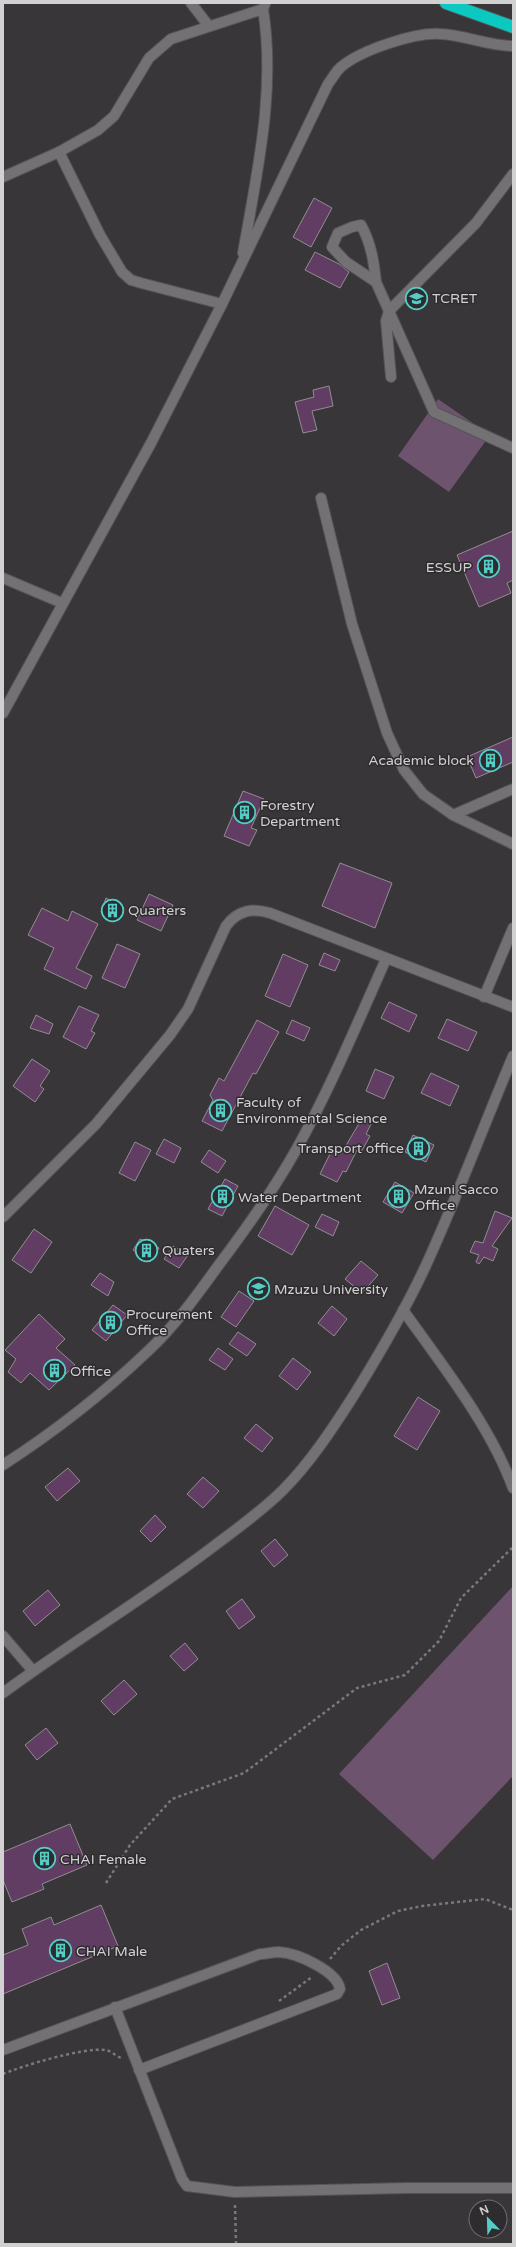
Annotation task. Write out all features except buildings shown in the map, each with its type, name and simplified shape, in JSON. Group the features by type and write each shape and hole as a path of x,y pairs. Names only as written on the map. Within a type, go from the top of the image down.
{"highway":[{"path":"446,3 513,27"}],"street":[{"path":"191,3 208,25"},
{"path":"3,178 60,152 98,130 114,116 149,58 170,39 264,6 268,39 266,94 261,154 241,265"},
{"path":"3,713 151,443 222,304 328,84 340,67 396,40 418,35 441,34 498,46 513,46"},
{"path":"60,152 100,235 122,272 131,280 222,304"},
{"path":"391,377 386,321 389,311 476,223 513,174"},
{"path":"376,282 346,262 332,247 338,233 360,225 368,237 374,262 376,282 434,412 513,448"},
{"path":"321,498 352,624 387,733 404,770 423,794 453,815 513,844"},
{"path":"3,578 62,603"},
{"path":"453,815 513,789"},
{"path":"3,1217 96,1124 170,1035 188,1009 226,926 234,916 257,909 386,960 513,1007"},
{"path":"484,997 513,928"},
{"path":"3,1465 31,1447 91,1401 149,1351 191,1303 246,1228 295,1151 333,1078 386,960"},
{"path":"3,1693 188,1566 249,1520 284,1489 338,1420 372,1367 403,1310 436,1243 513,1056"},
{"path":"403,1310 489,1437 507,1470 513,1488"},
{"path":"3,1636 33,1671"},
{"path":"3,2050 260,1954 278,1952 299,1956 334,1977 339,1984 340,1989 337,1994 139,2070"},
{"path":"115,2007 182,2179 187,2186 235,2192 407,2188 513,2188"}],"path":[{"path":"106,1883 130,1845 172,1799 244,1773 357,1688 405,1675 439,1641 461,1598 513,1547"},
{"path":"328,1961 341,1946 361,1930 398,1911 422,1906 485,1899 513,1910"},
{"path":"274,2006 318,1971"},
{"path":"3,2074 15,2069 69,2055 105,2050 139,2070"},
{"path":"235,2192 236,2244"}],"shaded area":[{"path":"438,399 490,435 449,492 398,456"},
{"path":"513,1586 513,1776 433,1860 339,1774"}],"place":[{"name":"TCRET","path":"417,298"},
{"name":"ESSUP","path":"488,567"},
{"name":"Academic block","path":"490,760"},
{"name":"Forestry Department","path":"245,813"},
{"name":"Quarters","path":"112,910"},
{"name":"Faculty of Environmental Science","path":"220,1110"},
{"name":"Transport office","path":"419,1148"},
{"name":"Water Department","path":"223,1197"},
{"name":"Mzuni Sacco Office","path":"398,1197"},
{"name":"Quaters","path":"146,1250"},
{"name":"Mzuzu University","path":"258,1289"},
{"name":"Procurement Office","path":"110,1322"},
{"name":"Office","path":"55,1371"},
{"name":"CHAI Female","path":"44,1859"},
{"name":"CHAI Male","path":"61,1951"}]}
